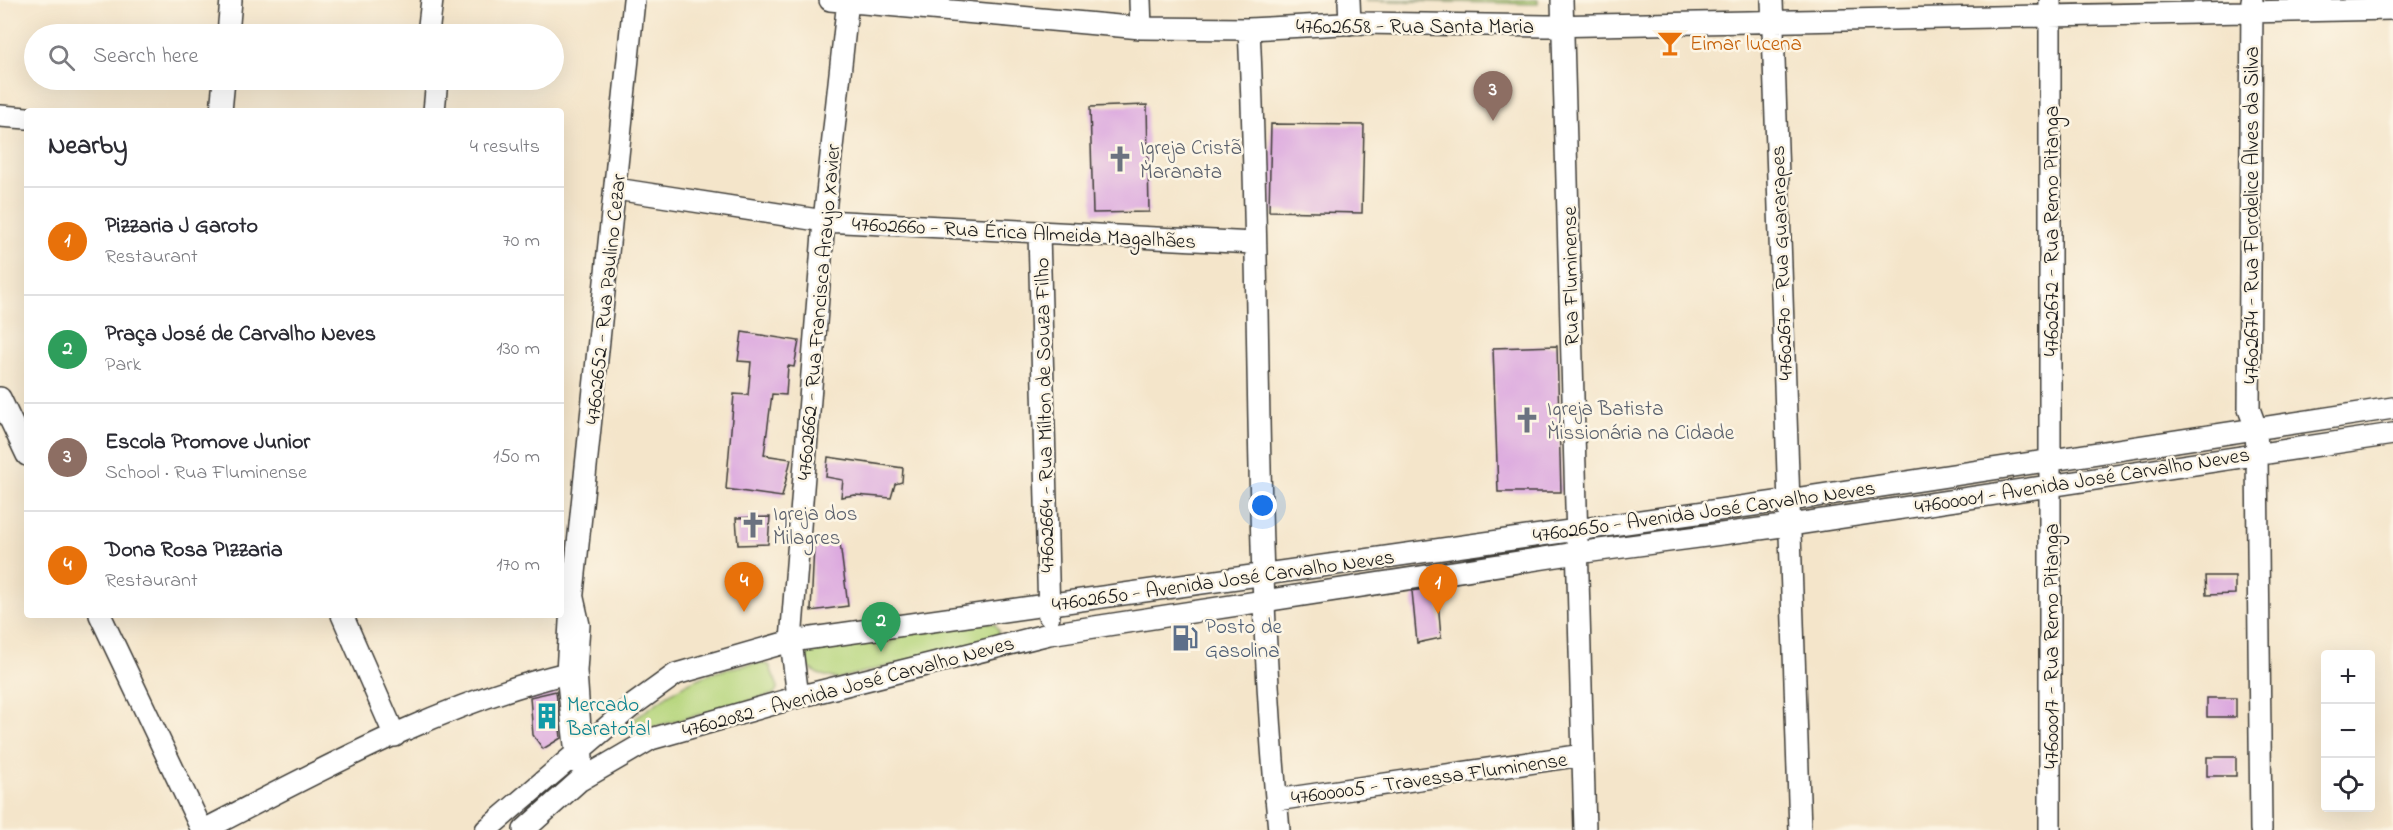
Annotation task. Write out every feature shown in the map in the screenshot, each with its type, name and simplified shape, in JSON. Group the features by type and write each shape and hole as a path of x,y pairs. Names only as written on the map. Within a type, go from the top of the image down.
{"street":[{"path":"229,24 231,0"},
{"path":"429,24 432,0"},
{"path":"442,24 445,0"},
{"name":"47602652 - Rua Paulino Cezar","path":"580,751 567,673 570,622 567,599 616,189 634,0"},
{"path":"1140,0 1141,28"},
{"path":"1349,0 1350,24"},
{"name":"Rua Fluminense","path":"1562,0 1585,830"},
{"name":"47602670 - Rua Guararapes","path":"1772,0 1800,830"},
{"name":"47602658 - Rua Santa Maria","path":"842,1 1141,28 1249,29 1350,24 1563,25 1772,22 2050,7 2258,5 2393,9"},
{"name":"47602662 - Rua Francisca Araujo Xavier","path":"798,697 790,641 842,1"},
{"name":"47602674 - Rua Flordelice Alves da Silva","path":"2258,5 2249,409 2256,428 2257,454 2260,830"},
{"name":"47602672 - Rua Remo Pitanga","path":"2050,7 2052,461"},
{"path":"1249,29 1254,125 1254,243 1263,576 1279,830"},
{"path":"220,108 223,90"},
{"path":"421,108 423,90"},
{"path":"434,108 436,90"},
{"path":"0,116 24,118"},
{"name":"47602660 - Rua Érica Almeida Magalhães","path":"616,189 824,221 1254,243"},
{"name":"47602664 - Rua Mílton de Souza Filho","path":"1039,233 1049,634"},
{"path":"0,398 24,449"},
{"name":"47602650 - Avenida José Carvalho Neves","path":"486,830 675,674 790,641 1789,500 2393,408"},
{"path":"2347,415 2348,440"},
{"name":"47600001 - Avenida José Carvalho Neves","path":"1095,626 2393,434"},
{"name":"47600017 - Rua Remo Pitanga","path":"2050,830 2052,461"},
{"path":"1369,560 1371,586"},
{"name":"47602652 - Rua Paulino Cezar","path":"567,599 579,625 576,671 580,751 579,781"},
{"path":"101,618 203,830 395,736 487,696 567,673"},
{"path":"343,618 395,736"},
{"name":"47602082 - Avenida José Carvalho Neves","path":"524,830 579,781 651,739 798,697 1049,634 1095,626"},
{"name":"47600005 - Travessa Fluminense","path":"1276,800 1583,755"}],"green space":[{"path":"1364,0 1538,0 1538,4"},
{"path":"987,622 995,624 999,631 996,639 837,679 818,674 806,665 807,654 813,649 860,638 934,631"},
{"path":"759,663 769,665 778,687 774,694 654,727 642,727 632,721 663,698 691,682 738,666"}],"building":[{"name":"Igreja Cristã Maranata","path":"1147,105 1149,212 1093,213 1090,107"},
{"path":"1271,124 1364,125 1362,213 1269,211"},
{"path":"742,332 799,341 794,367 788,366 786,395 772,394 764,455 791,459 782,497 726,489 734,394 748,395 751,362 738,361"},
{"name":"Igreja Batista Missionária na Cidade","path":"1557,346 1561,492 1498,492 1493,348"},
{"path":"828,457 903,468 902,482 895,484 891,498 855,495 841,497 843,480 826,477"},
{"name":"Igreja dos Milagres","path":"770,517 768,544 738,545 736,518"},
{"path":"840,543 848,606 811,611 814,545"},
{"path":"2205,576 2235,576 2235,594 2206,595"},
{"path":"1437,587 1441,638 1417,643 1412,591"},
{"name":"Mercado Baratotal","path":"556,691 561,738 543,749 533,735 530,697"},
{"path":"2207,698 2236,698 2236,717 2207,717"},
{"path":"2207,757 2236,757 2236,776 2207,776"}],"place":[{"name":"Eimar lucena","path":"1670,43"},
{"name":"Escola Promove Junior","path":"1493,121"},
{"name":"Igreja Cristã Maranata","path":"1120,159"},
{"name":"Igreja Batista Missionária na Cidade","path":"1527,420"},
{"name":"Igreja dos Milagres","path":"753,525"},
{"name":"Dona Rosa PIzzaria","path":"744,612"},
{"name":"Pizzaria J Garoto","path":"1438,614"},
{"name":"Posto de Gasolina","path":"1185,638"},
{"name":"Praça José de Carvalho Neves","path":"881,652"},
{"name":"Mercado Baratotal","path":"547,716"}]}
